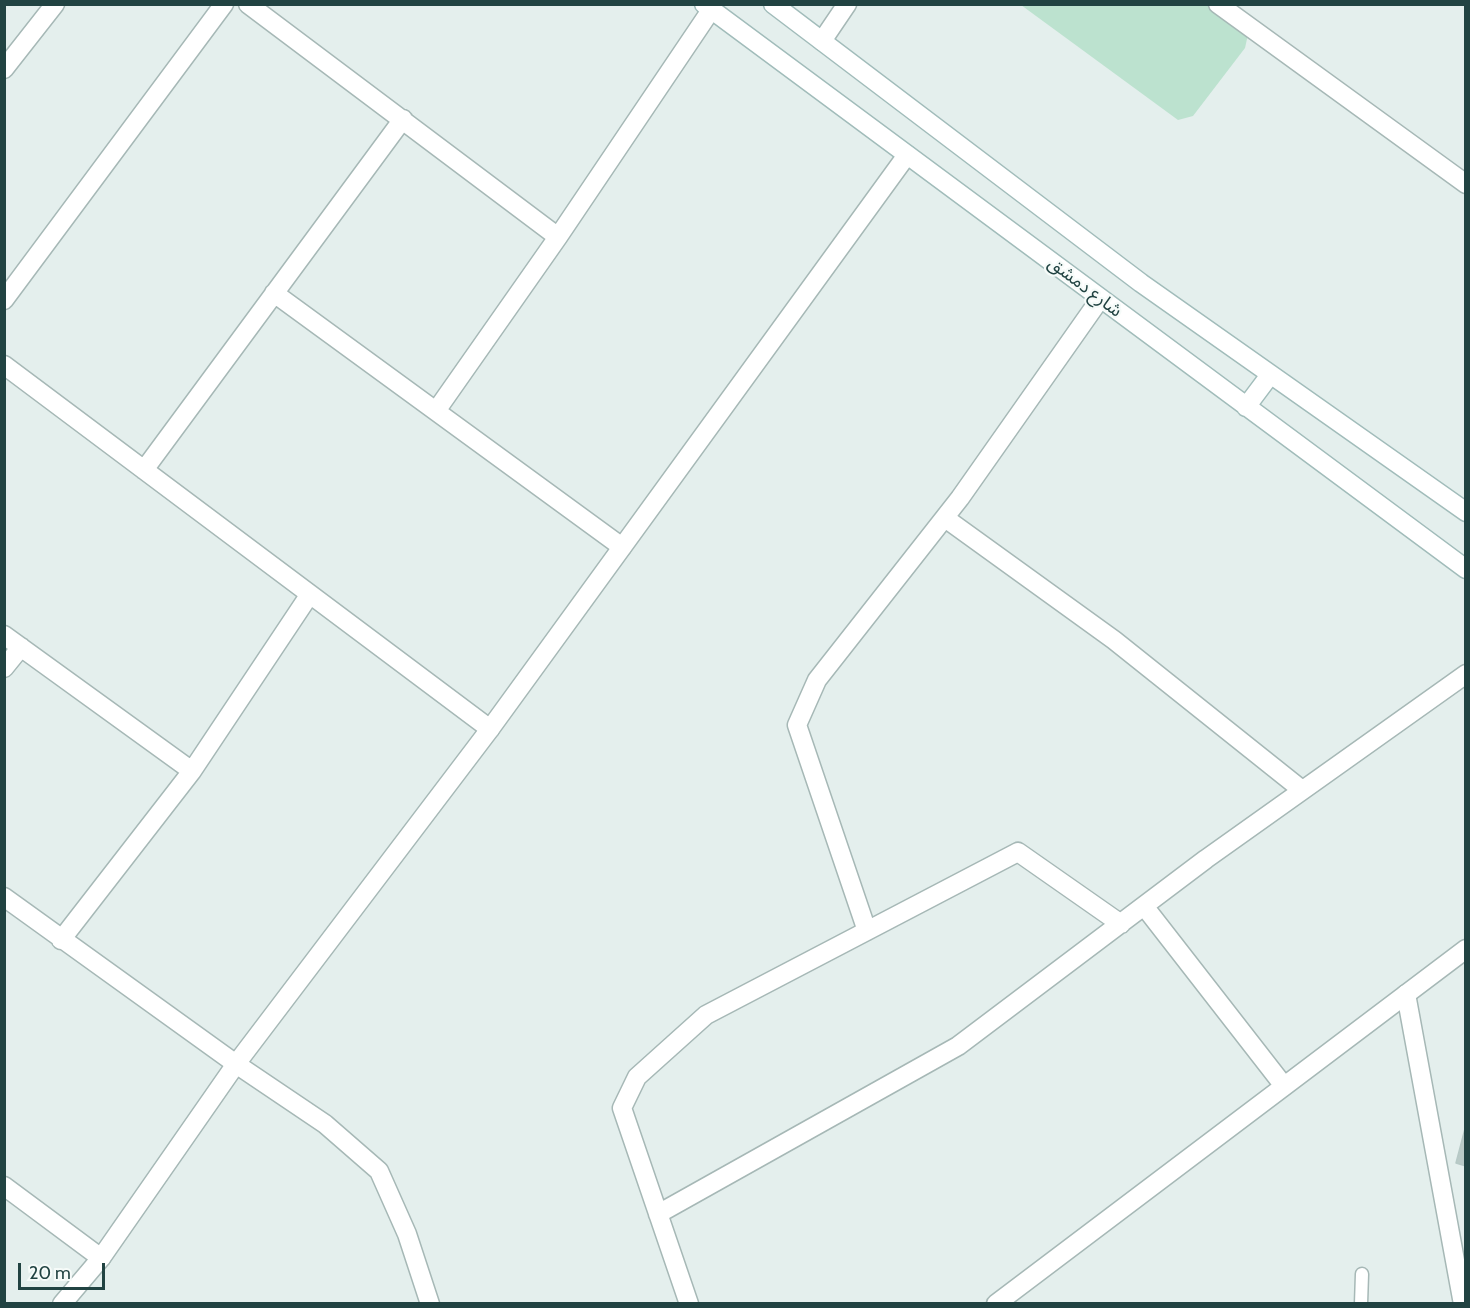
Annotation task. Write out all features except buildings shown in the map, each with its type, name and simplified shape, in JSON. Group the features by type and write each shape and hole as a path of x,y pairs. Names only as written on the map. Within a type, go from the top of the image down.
{"street":[{"path":"4,69 55,4"},
{"path":"4,300 224,4"},
{"path":"248,4 558,237"},
{"name":"شارع دمشق","path":"773,4 1141,283 1466,512"},
{"path":"822,41 847,4"},
{"path":"1218,4 1466,184"},
{"path":"436,411 558,237 708,7"},
{"name":"شارع دمشق","path":"708,7 1466,568"},
{"path":"144,470 403,119"},
{"path":"62,1304 101,1258 236,1064 490,729 907,155"},
{"path":"274,293 622,547"},
{"path":"867,932 797,725 817,680 945,518 1100,299"},
{"path":"4,365 490,729"},
{"path":"1246,407 1270,375"},
{"path":"945,518 1114,640 1302,790"},
{"path":"61,940 192,771 310,594"},
{"path":"4,635 192,771"},
{"path":"4,668 21,647"},
{"path":"658,1214 958,1046 1302,790 1466,674"},
{"path":"689,1304 622,1108 637,1077 706,1015 1018,852 1121,924"},
{"path":"4,897 236,1064 325,1124 379,1171 406,1234 430,1304"},
{"path":"1144,906 1284,1086"},
{"path":"996,1304 1466,949"},
{"path":"1406,994 1464,1304"},
{"path":"4,1186 101,1258"}],"lane":[{"path":"1361,1304 1362,1274"}],"green space":[{"path":"1021,5 1215,5 1249,30 1245,48 1193,116 1178,120"}]}
